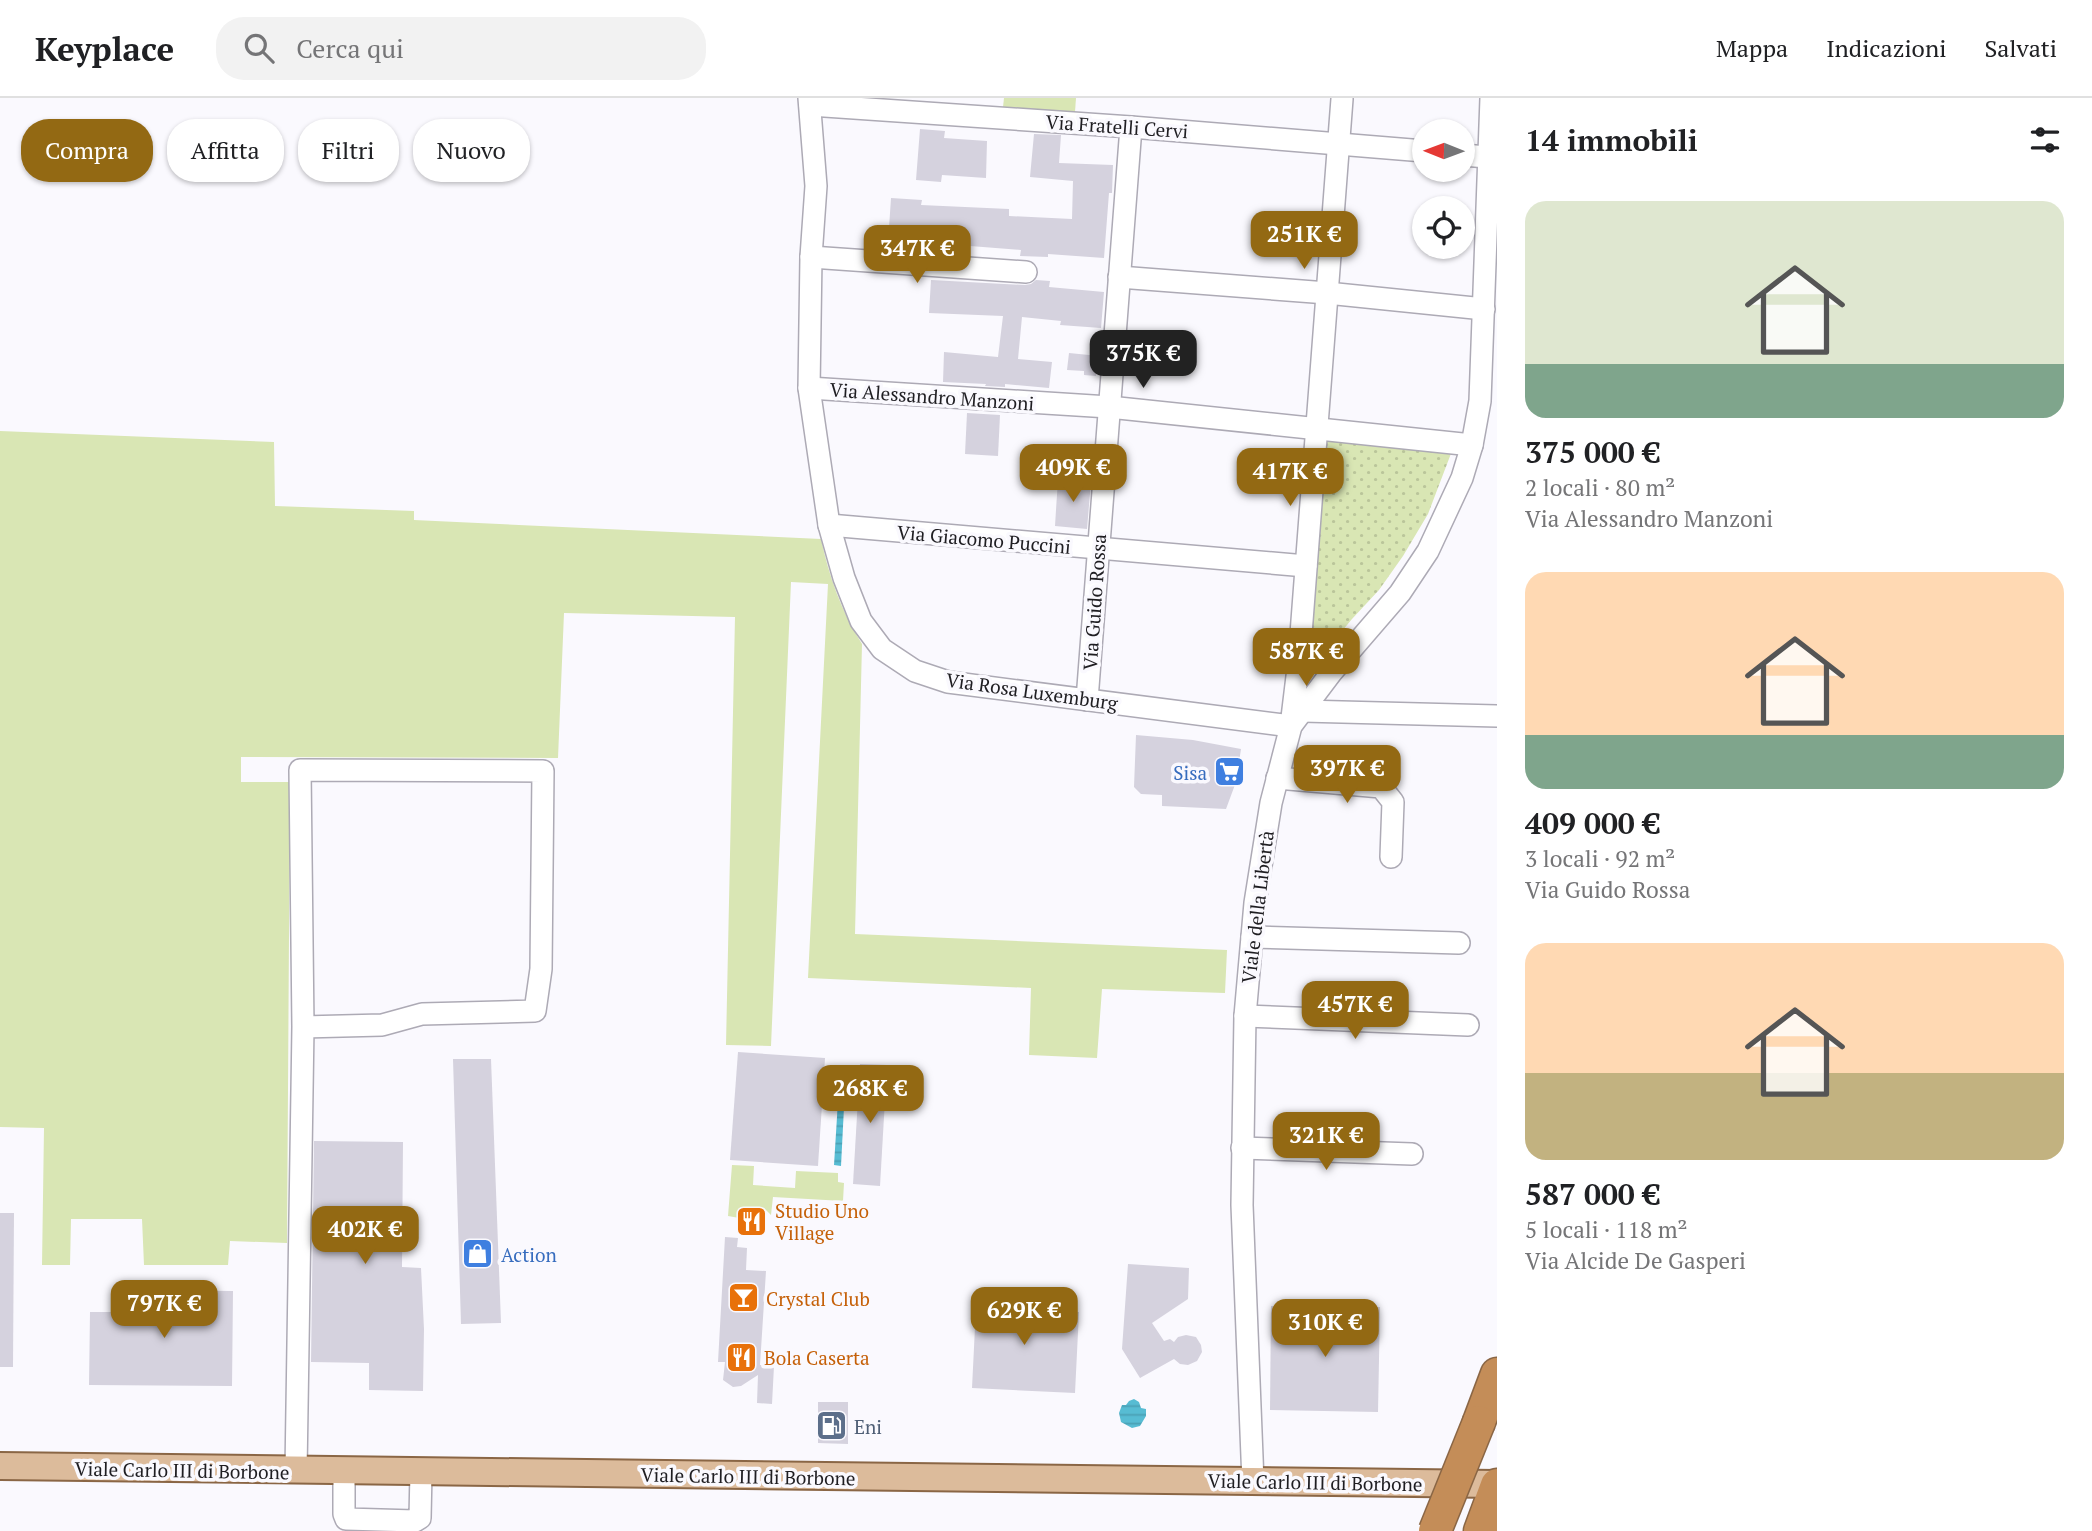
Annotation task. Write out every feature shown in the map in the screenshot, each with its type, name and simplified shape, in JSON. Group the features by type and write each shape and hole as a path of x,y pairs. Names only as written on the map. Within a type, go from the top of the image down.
{"highway":[{"path":"1459,1531 1488,1423 1497,1374"},
{"path":"1435,1531 1488,1423"},
{"path":"1480,1531 1497,1484"}],"main road":[{"name":"Viale Carlo III di Borbone","path":"0,1466 1497,1484"}],"street":[{"name":"Viale della Libertà","path":"1253,1482 1244,1266 1242,1148 1245,1016 1252,937 1270,803 1297,719 1331,673 1400,593 1428,551 1462,478 1472,445 1480,401 1490,98"},
{"path":"1297,719 1299,660 1342,99"},
{"name":"Via Fratelli Cervi","path":"810,102 1412,150"},
{"name":"Via Rosa Luxemburg","path":"810,102 816,186 811,257 809,387 829,525 844,578 861,621 882,649 915,670 948,682 1087,700 1297,719 1497,716"},
{"name":"Via Guido Rossa","path":"1087,700 1131,127"},
{"path":"1475,156 1487,157"},
{"path":"811,257 1026,272"},
{"path":"1119,277 1327,293 1484,309"},
{"name":"Via Alessandro Manzoni","path":"809,387 1109,407 1472,445"},
{"name":"Via Giacomo Puccini","path":"829,525 1306,566"},
{"path":"1299,660 1314,669 1331,673"},
{"path":"296,1471 303,1027 300,770 542,771 541,969 535,1011 422,1014 382,1025 303,1027"},
{"path":"1277,778 1381,787 1393,802 1391,856"},
{"path":"1252,937 1459,943"},
{"path":"1245,1016 1468,1025"},
{"path":"1242,1148 1412,1154"},
{"path":"344,1472 346,1519 415,1521 420,1518 421,1472"}],"green space":[{"path":"1004,98 1076,98 1075,112 1003,107"},
{"path":"1317,428 1455,443 1428,514 1403,556 1379,590 1323,654 1315,652 1300,640"},
{"path":"0,431 274,442 275,506 414,511 414,520 821,539 837,593 862,644 855,934 1227,950 1225,993 1102,989 1097,1058 1029,1055 1031,988 808,978 828,584 791,582 771,1046 726,1045 735,617 564,613 558,758 241,757 241,782 290,782 287,1243 230,1241 228,1265 144,1265 142,1219 71,1219 70,1265 42,1265 44,1128 0,1127"},
{"path":"732,1165 754,1166 753,1185 795,1188 796,1171 838,1173 838,1182 844,1183 843,1201 773,1197 771,1215 764,1208 754,1217 752,1225 745,1219 728,1216"}],"water":[{"path":"840,1068 846,1068 841,1166 834,1165"},
{"path":"1134,1399 1139,1402 1141,1408 1146,1409 1146,1416 1140,1426 1132,1428 1121,1422 1119,1413 1122,1405"}],"building":[{"path":"920,129 945,131 944,138 987,141 986,178 942,175 941,182 916,180"},
{"path":"1034,134 1061,135 1059,163 1113,165 1104,258 1048,254 1048,257 1020,256 1021,250 919,242 919,245 888,243 891,198 922,200 921,205 1009,209 1009,216 1072,219 1073,181 1030,177"},
{"path":"931,280 1025,285 1036,280 1050,281 1049,287 1104,292 1101,328 1060,325 1061,321 1022,317 1018,359 1052,362 1049,388 943,382 944,352 998,357 1003,316 929,313"},
{"path":"1069,353 1099,356 1096,376 1084,375 1084,371 1067,370"},
{"path":"967,413 1000,415 998,456 965,454"},
{"path":"1058,479 1091,482 1087,529 1055,526"},
{"path":"1136,735 1193,740 1241,749 1236,782 1226,809 1162,806 1162,795 1141,794 1134,787"},
{"path":"738,1052 825,1058 818,1166 730,1160"},
{"path":"453,1059 491,1059 501,1323 461,1324"},
{"path":"860,1064 887,1065 880,1186 853,1184"},
{"path":"314,1141 403,1142 402,1267 421,1268 423,1391 369,1390 369,1363 311,1362"},
{"path":"0,1213 14,1213 13,1367 0,1367"},
{"path":"725,1237 738,1238 737,1247 747,1248 746,1270 766,1271 760,1365 774,1366 772,1404 757,1403 758,1375 741,1386 733,1387 723,1380 725,1362 718,1362"},
{"path":"1128,1264 1189,1268 1188,1299 1152,1323 1164,1341 1170,1339 1174,1342 1178,1337 1186,1335 1196,1337 1202,1352 1197,1361 1188,1365 1180,1364 1174,1359 1140,1378 1122,1349"},
{"path":"992,1288 1019,1289 1018,1309 1079,1312 1075,1393 972,1388 976,1307 991,1308"},
{"path":"126,1290 233,1291 232,1386 89,1385 90,1312 126,1312"},
{"path":"1271,1306 1380,1307 1378,1412 1270,1410"},
{"path":"818,1402 848,1402 848,1444 818,1443"}],"place":[{"name":"Sisa","path":"1230,772"},
{"name":"Studio Uno Village","path":"752,1221"},
{"name":"Action","path":"478,1254"},
{"name":"Crystal Club","path":"743,1298"},
{"name":"Bola Caserta","path":"741,1357"},
{"name":"Eni","path":"831,1426"}]}
